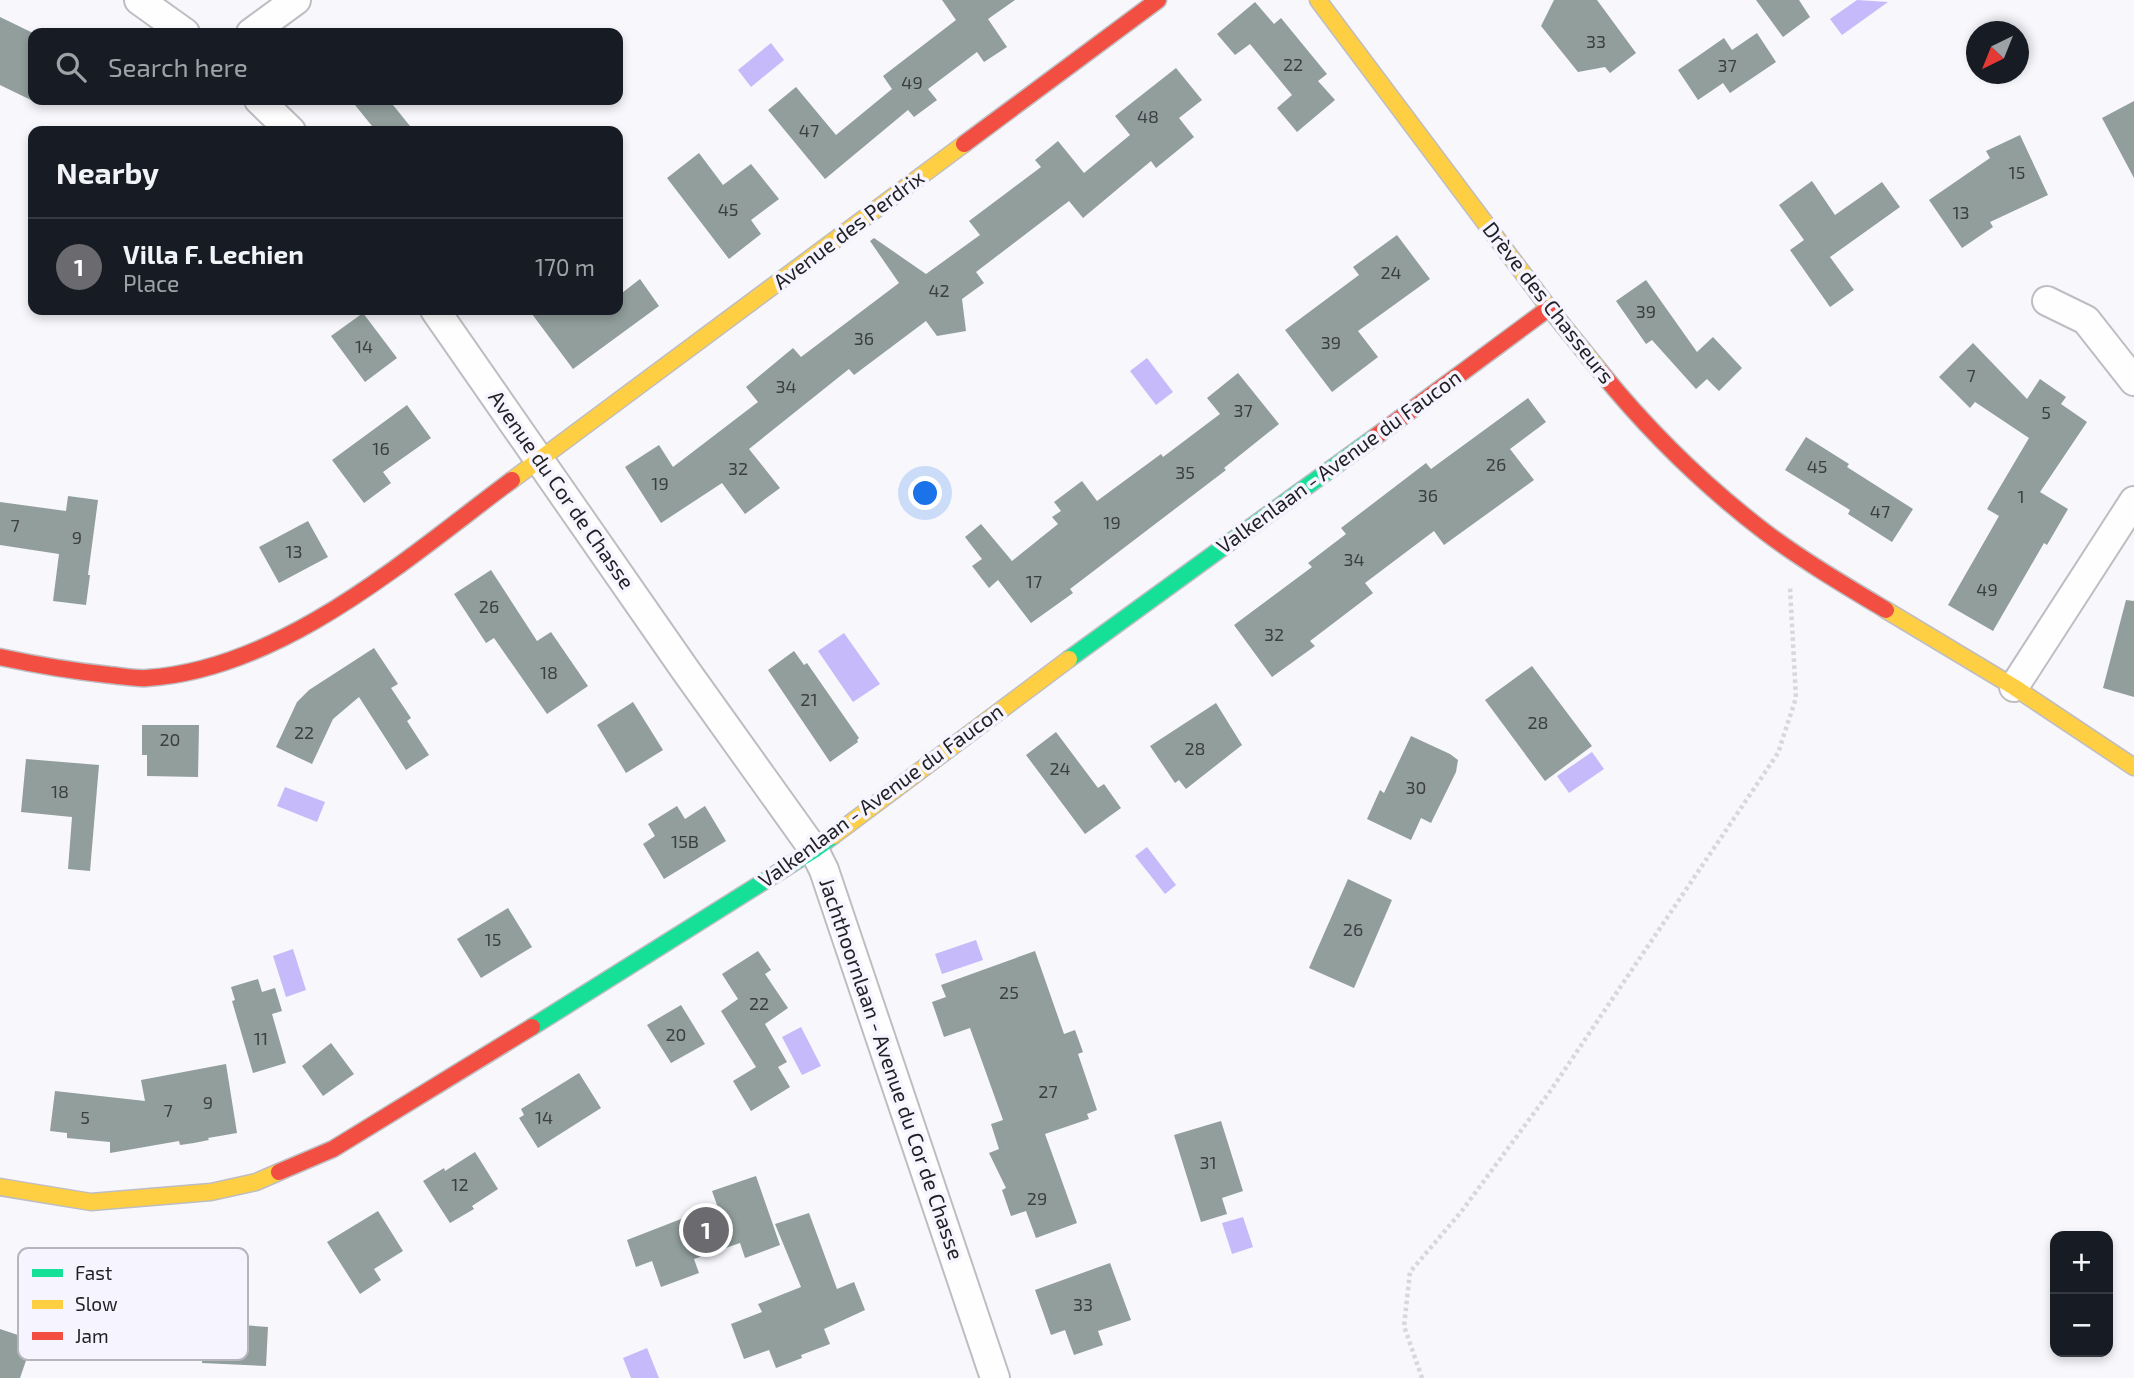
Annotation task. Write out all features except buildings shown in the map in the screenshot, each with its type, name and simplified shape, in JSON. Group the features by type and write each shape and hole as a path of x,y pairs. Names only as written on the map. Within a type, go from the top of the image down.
{"street":[{"path":"139,0 177,28"},
{"path":"258,28 296,0"},
{"name":"Avenue des Perdrix","path":"0,657 68,671 146,678 211,668 283,639 370,585 1158,0"},
{"name":"Drève des Chasseurs","path":"1318,0 1549,308 1617,392 1728,502 1765,532 2014,687 2134,767"},
{"path":"265,105 286,126"},
{"path":"2047,300 2086,320 2134,381"},
{"name":"Valkenlaan - Avenue du Faucon","path":"0,1187 91,1202 211,1192 256,1182 333,1149 814,850 1170,584 1549,308"},
{"name":"Avenue du Cor de Chasse","path":"438,315 686,671"},
{"path":"2014,687 2134,501"},
{"name":"Jachthoornlaan - Avenue du Cor de Chasse","path":"686,671 814,850 824,870 995,1378"}],"path":[{"path":"1422,1378 1404,1326 1410,1272 1461,1212 1550,1090 1777,753 1796,698 1786,545"}],"shaded area":[{"path":"1857,0 1888,2 1842,35 1830,19"},
{"path":"771,43 784,60 751,87 738,70"},
{"path":"1147,358 1173,392 1156,405 1130,371"},
{"path":"844,633 880,684 853,702 818,651"},
{"path":"1592,752 1604,769 1569,793 1557,776"},
{"path":"285,787 325,802 317,822 277,806"},
{"path":"1147,847 1176,885 1165,894 1135,856"},
{"path":"976,940 983,960 942,974 935,954"},
{"path":"293,949 306,990 286,997 273,956"},
{"path":"801,1027 821,1066 802,1075 782,1037"},
{"path":"1243,1217 1253,1247 1232,1254 1222,1223"},
{"path":"647,1348 659,1378 631,1378 623,1358"}],"traffic: fast":[{"path":"1069,659 1375,437"},
{"path":"532,1027 833,836"}],"traffic: slow":[{"path":"1318,0 1549,308 1600,371"},
{"path":"512,480 964,144"},
{"path":"1886,610 2014,687 2134,767"},
{"path":"833,836 1069,659"},
{"path":"0,1187 91,1202 211,1192 256,1182 279,1172"}],"traffic: jam":[{"path":"964,144 1158,0"},
{"path":"1375,437 1549,308"},
{"path":"1600,371 1637,414 1721,496 1794,553 1886,610"},
{"path":"0,657 69,670 142,678 197,670 247,654 295,632 341,605 430,543 512,480"},
{"path":"279,1172 333,1149 532,1027"}],"place":[{"name":"Villa F. Lechien","path":"706,1230"}]}
